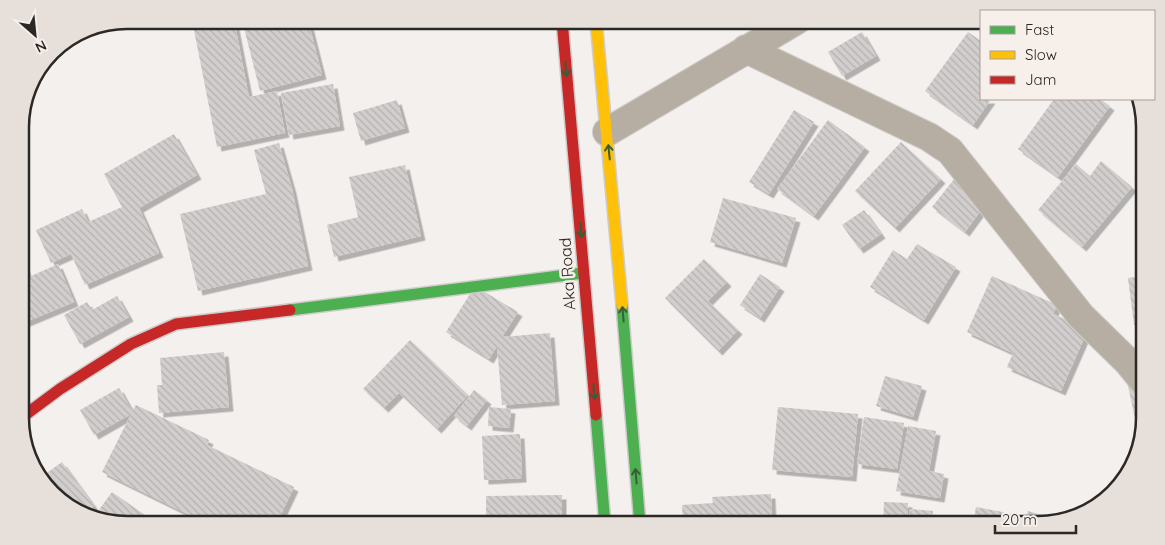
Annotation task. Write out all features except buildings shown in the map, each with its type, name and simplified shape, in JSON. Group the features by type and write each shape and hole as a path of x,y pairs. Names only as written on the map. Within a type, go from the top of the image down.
{"main road":[{"name":"Aka Road","path":"563,29 604,516"},
{"path":"597,29 639,516"},
{"path":"29,412 60,389 131,344 176,324 583,273"}],"street":[{"path":"607,132 781,29"},
{"path":"746,49 929,137 950,151 1081,316 1136,372"}],"traffic: fast":[{"path":"290,310 583,273"},
{"path":"622,305 639,516"},
{"path":"596,415 604,516"}],"traffic: slow":[{"path":"597,29 622,305"}],"traffic: jam":[{"path":"563,29 596,415"},
{"path":"29,412 60,389 131,344 176,324 290,310"}]}
